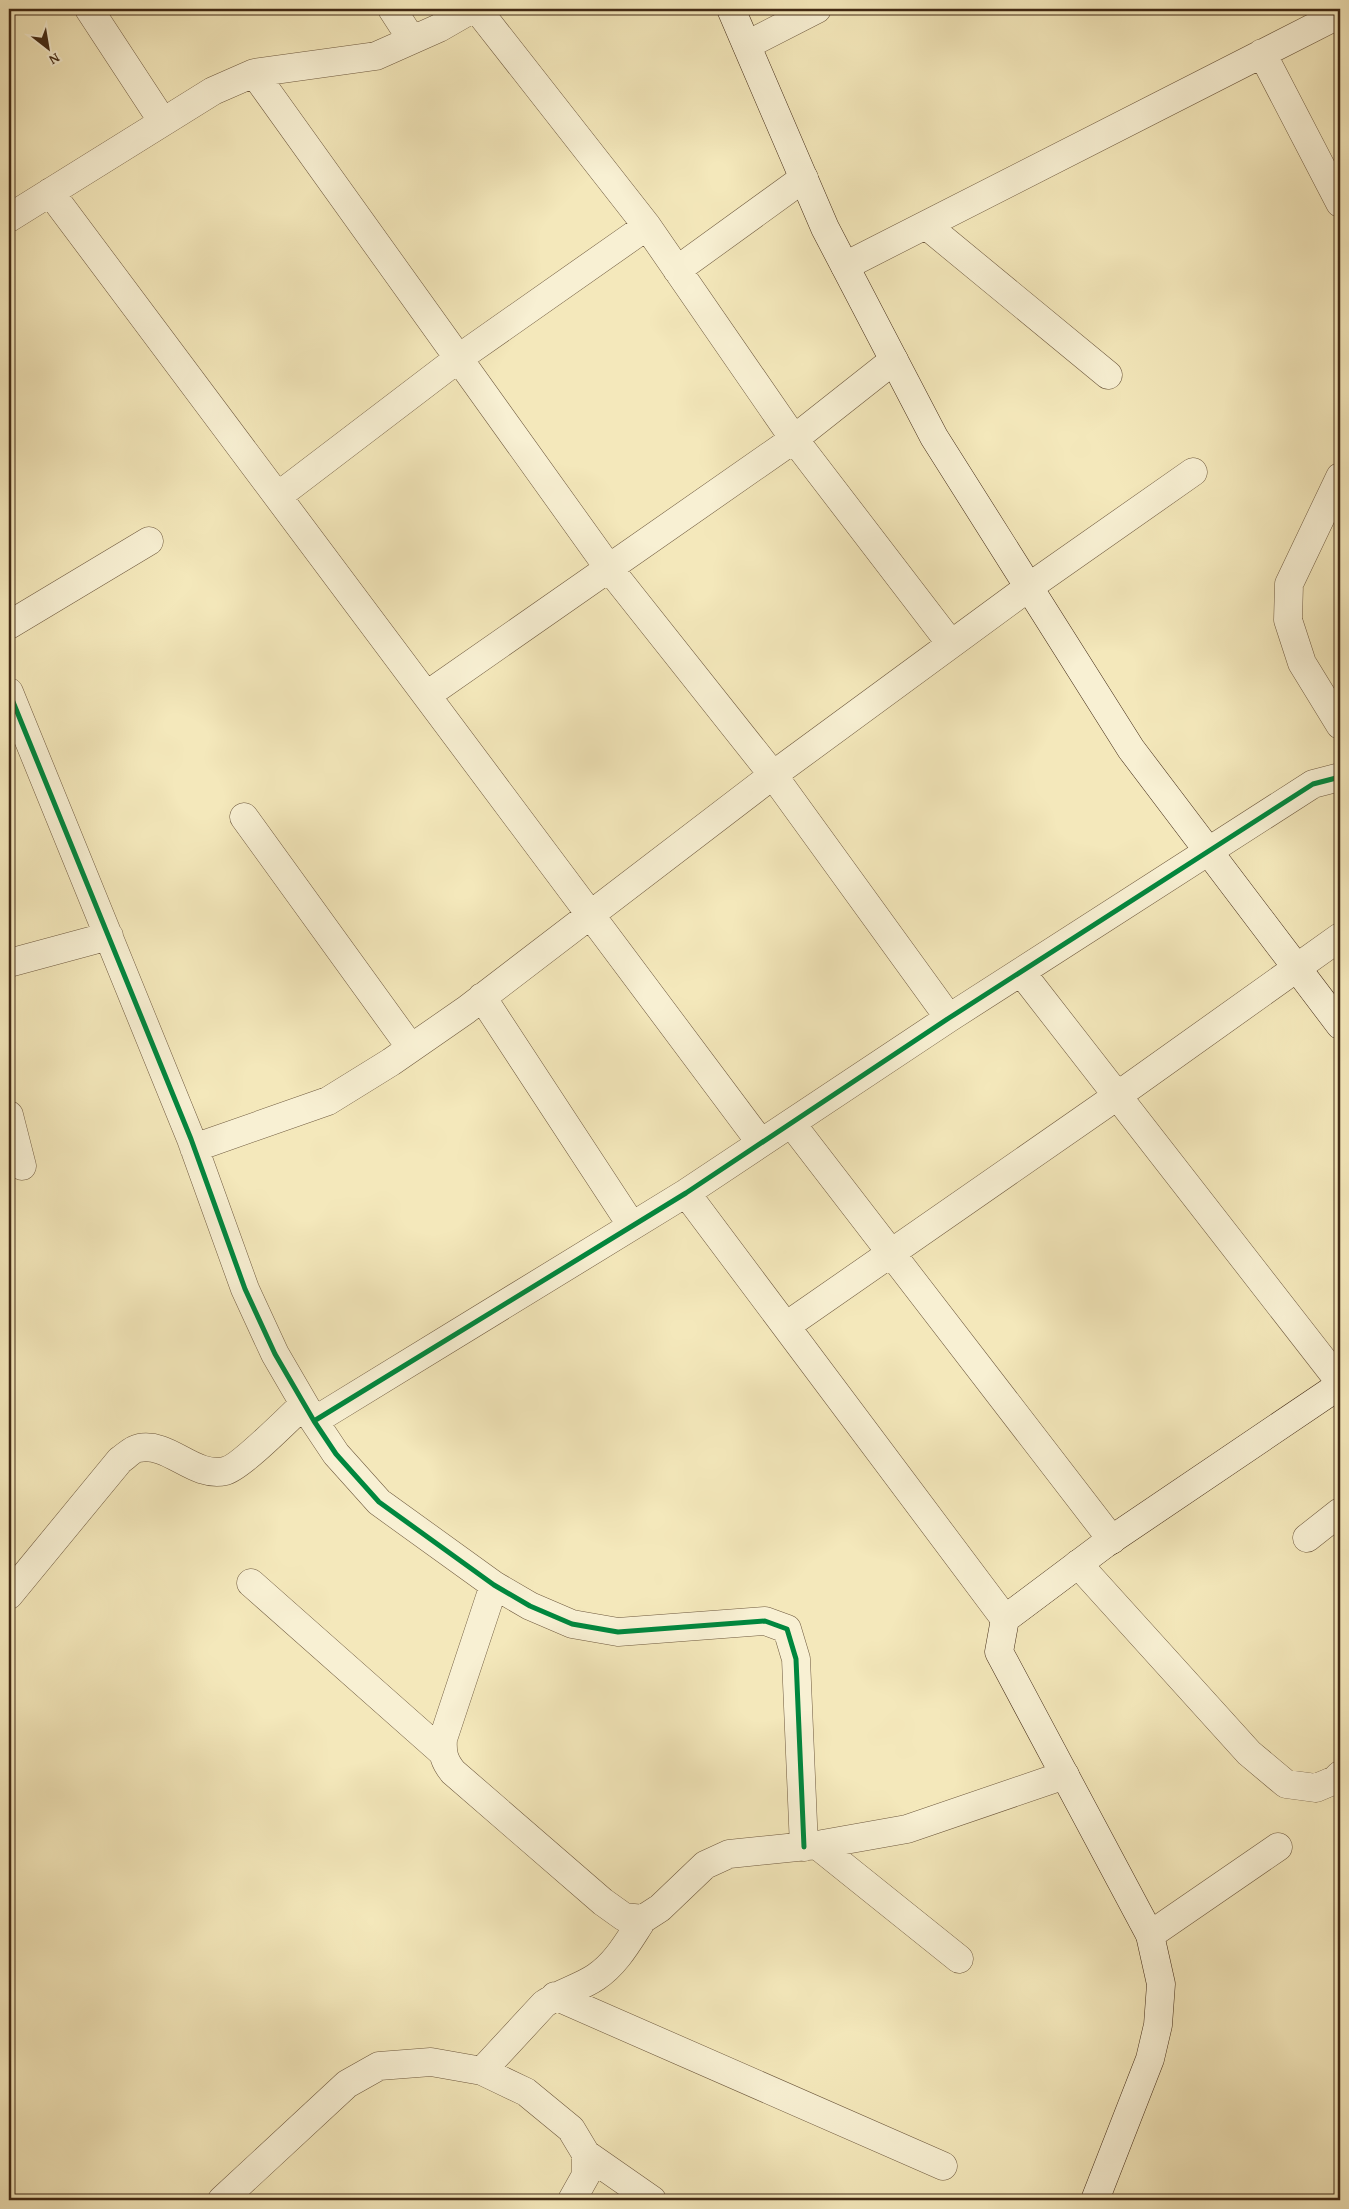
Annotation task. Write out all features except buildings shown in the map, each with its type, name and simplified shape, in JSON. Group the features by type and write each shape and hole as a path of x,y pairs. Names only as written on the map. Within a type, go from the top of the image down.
{"street":[{"path":"89,9 163,122"},
{"path":"392,9 412,40"},
{"path":"9,218 212,91 254,72 376,56 439,28 472,9"},
{"path":"477,9 647,226 794,439 951,644"},
{"path":"731,9 825,228 934,437 1132,749 1340,1026"},
{"path":"747,45 817,9"},
{"path":"845,266 1340,14"},
{"path":"1262,54 1340,203"},
{"path":"254,72 608,567 772,775 949,1018"},
{"path":"677,270 804,178"},
{"path":"50,192 761,1143"},
{"path":"926,225 1108,374"},
{"path":"278,496 459,358 647,226"},
{"path":"427,695 794,439 894,360"},
{"path":"194,1148 328,1101 411,1048 482,997 772,775 1029,587 1193,472"},
{"path":"1340,477 1289,584 1288,620 1302,663 1340,725"},
{"path":"9,625 149,541"},
{"path":"9,692 194,1148 245,1289 275,1354 309,1413 336,1454 379,1502 494,1585 530,1606 572,1624 618,1632 765,1621 787,1629 796,1659 811,1846 959,1959"},
{"path":"9,1595 120,1460 137,1448 157,1448 204,1471 227,1471 309,1413 686,1193 949,1018 1313,784 1340,777"},
{"path":"244,817 411,1048"},
{"path":"9,963 109,936"},
{"path":"786,1326 1117,1096 1340,937"},
{"path":"1021,972 1340,1383 1112,1540 1005,1619 999,1652 1150,1935 1161,1984 1158,2025 1150,2059 1095,2200"},
{"path":"482,997 632,1226"},
{"path":"9,1116 22,1166"},
{"path":"791,1122 1112,1540"},
{"path":"686,1193 1005,1619"},
{"path":"1308,1538 1340,1512"},
{"path":"1078,1564 1249,1753 1286,1784 1316,1788 1340,1775"},
{"path":"251,1583 442,1752"},
{"path":"494,1585 443,1739 442,1752 445,1762 453,1772 603,1902 624,1917 642,1919"},
{"path":"482,2071 544,2004 556,1996 596,1977 606,1969 617,1958 642,1919 660,1908 686,1881 705,1865 729,1854 811,1846 907,1829 1065,1775"},
{"path":"1150,1935 1278,1848"},
{"path":"556,1996 943,2166"},
{"path":"222,2200 347,2084 379,2066 431,2062 482,2071 526,2092 570,2129 586,2154 652,2200"},
{"path":"572,2200 586,2175 586,2154"}],"cycle path":[{"path":"9,692 191,1139 245,1289 275,1354 314,1421 336,1454 379,1502 494,1585 530,1606 572,1624 618,1632 765,1621 787,1629 796,1659 804,1847"},
{"path":"314,1421 686,1193 949,1018 1313,784 1340,777"}]}
